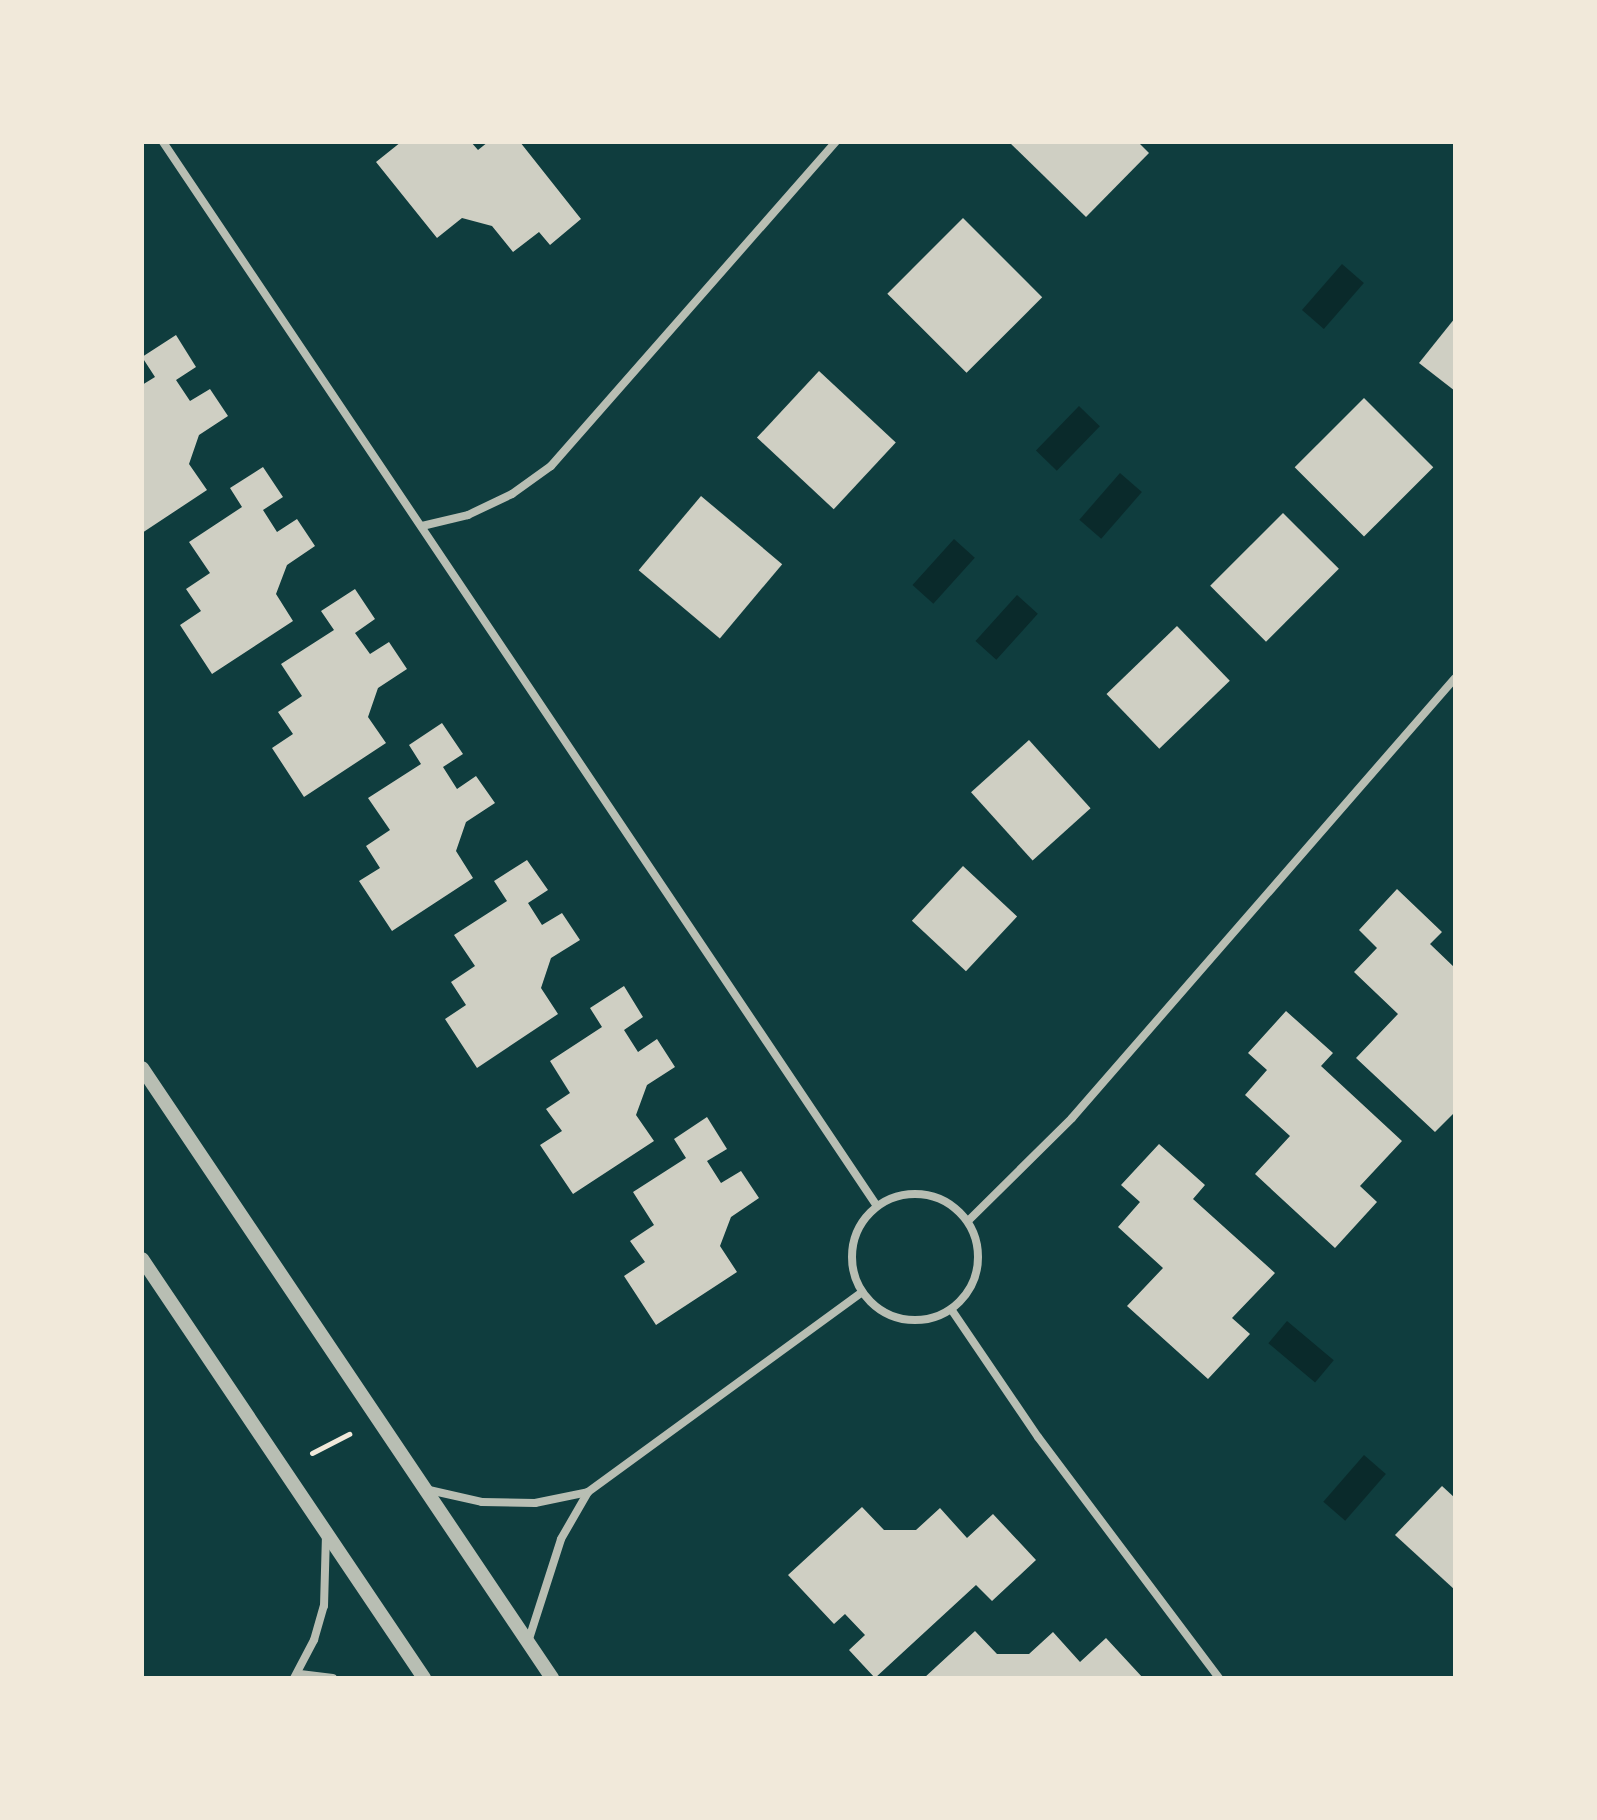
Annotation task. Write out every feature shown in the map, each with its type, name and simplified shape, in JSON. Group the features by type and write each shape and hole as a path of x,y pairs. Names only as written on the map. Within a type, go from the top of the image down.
{"street":[{"path":"163,142 877,1206"},
{"path":"422,526 501,500 551,466 836,142"},
{"path":"968,1221 1072,1118 1455,678"},
{"path":"142,1068 429,1490 552,1678"},
{"path":"926,1194 950,1204 968,1221 978,1244 978,1268 968,1291 951,1309 928,1318 904,1319 880,1310 862,1292 853,1270 852,1246 861,1224 877,1206 901,1195 926,1194"},
{"path":"142,1259 424,1678"},
{"path":"528,1642 561,1539 588,1492 862,1292"},
{"path":"951,1309 1047,1450 1219,1678"},
{"path":"429,1490 482,1502 535,1503 588,1492"},
{"path":"326,1535 324,1606 297,1676 333,1678"}],"path":[{"path":"283,1469 378,1418"}],"water":[{"path":"1342,264 1364,283 1324,329 1302,310"},
{"path":"1079,406 1100,426 1057,471 1036,451"},
{"path":"1120,473 1142,492 1101,539 1079,520"},
{"path":"954,539 975,558 933,604 913,585"},
{"path":"1017,595 1038,614 996,660 976,641"},
{"path":"1287,1321 1334,1360 1315,1382 1268,1343"},
{"path":"1364,1455 1386,1474 1345,1521 1323,1502"}],"building":[{"path":"401,142 471,142 478,150 488,142 520,142 581,219 550,245 539,232 513,252 492,226 462,218 437,238 376,162"},
{"path":"1009,142 1138,142 1149,153 1086,217"},
{"path":"963,218 1042,297 967,373 887,294"},
{"path":"1455,318 1455,391 1419,363"},
{"path":"176,335 196,367 176,380 190,401 210,389 228,416 199,435 189,464 207,490 142,533 142,385 155,377 142,357"},
{"path":"819,371 896,443 834,509 757,438"},
{"path":"1364,398 1433,467 1364,537 1295,467"},
{"path":"263,467 283,497 263,510 277,532 297,519 315,546 287,565 276,594 293,621 212,674 180,625 201,611 186,589 210,573 189,542 242,507 230,488"},
{"path":"701,496 782,564 720,638 639,570"},
{"path":"1283,513 1339,569 1266,642 1210,586"},
{"path":"355,589 375,619 355,633 370,654 389,642 407,669 378,688 368,717 386,743 304,797 272,748 293,734 278,712 302,696 281,664 334,630 321,611"},
{"path":"1177,626 1230,681 1159,749 1107,694"},
{"path":"442,723 463,754 443,767 457,789 476,776 495,803 466,822 456,851 473,878 392,931 359,881 380,868 366,846 390,830 368,798 421,764 409,745"},
{"path":"1029,740 1091,808 1033,861 971,792"},
{"path":"527,860 548,890 528,903 542,925 562,913 580,940 551,958 541,988 558,1014 477,1068 445,1019 466,1005 451,982 475,966 454,935 507,901 494,881"},
{"path":"963,866 1017,916 966,971 912,921"},
{"path":"1397,889 1442,932 1430,944 1455,968 1455,1112 1435,1132 1356,1058 1398,1014 1354,972 1377,948 1359,930"},
{"path":"624,986 643,1017 624,1030 638,1052 657,1039 675,1067 647,1085 636,1115 654,1141 573,1194 540,1145 562,1131 546,1109 570,1093 550,1061 602,1027 590,1008"},
{"path":"1286,1011 1333,1053 1321,1066 1402,1141 1360,1186 1377,1202 1335,1248 1255,1174 1290,1136 1245,1095 1267,1070 1248,1053"},
{"path":"707,1117 727,1149 707,1161 721,1183 741,1171 759,1198 731,1217 720,1246 737,1272 656,1325 624,1276 645,1262 630,1241 654,1225 633,1192 686,1158 674,1139"},
{"path":"1159,1144 1205,1185 1193,1199 1275,1273 1232,1318 1250,1334 1208,1379 1127,1306 1163,1268 1118,1227 1140,1202 1121,1185"},
{"path":"1442,1486 1455,1498 1455,1590 1395,1535"},
{"path":"862,1507 884,1530 916,1530 940,1508 967,1538 993,1514 1036,1560 992,1601 976,1585 875,1678 849,1650 865,1635 845,1614 834,1624 788,1575"},
{"path":"975,1631 997,1654 1029,1654 1053,1632 1080,1662 1106,1638 1143,1678 924,1678"}]}
